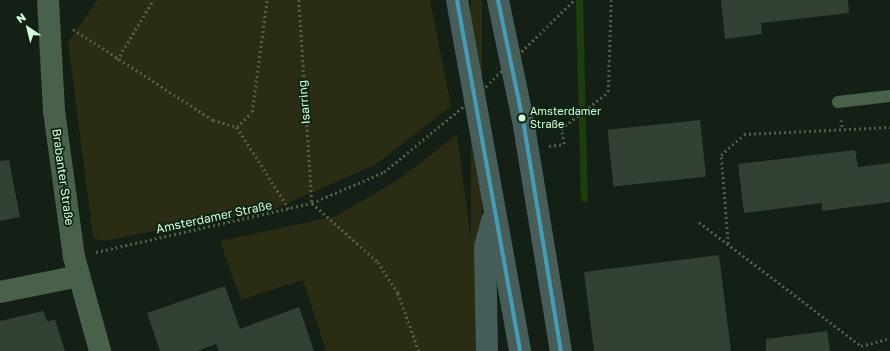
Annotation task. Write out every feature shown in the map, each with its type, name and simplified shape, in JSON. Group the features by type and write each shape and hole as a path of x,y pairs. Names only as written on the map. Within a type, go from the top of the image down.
{"highway":[{"path":"457,0 494,213 520,351"},
{"path":"498,0 524,126 550,296 561,351"},
{"path":"487,351 485,247 494,213"}],"street":[{"name":"Brabanter Straße","path":"48,4 54,111 77,267 100,351"},
{"path":"0,292 77,267"}],"lane":[{"path":"838,102 890,96"}],"path":[{"path":"117,60 153,0"},
{"path":"237,127 252,112 267,0"},
{"name":"Isarring","path":"298,0 312,203"},
{"name":"Amsterdamer Straße","path":"77,267 312,203 384,172 475,97 574,0"},
{"path":"547,146 564,144 561,130 608,92 611,0"},
{"path":"48,4 117,60 213,120 237,127 289,210"},
{"path":"728,244 721,155 744,134 890,127"},
{"path":"312,203 378,262 398,293 419,351"},
{"path":"699,222 861,346 890,338"}],"green space":[{"path":"97,0 430,0 451,106 375,165 274,209 102,241 93,237 68,42"},
{"path":"471,0 482,0 482,351 471,351"},
{"path":"457,134 479,302 479,351 326,351 303,280 241,300 220,241 336,216 401,178"}],"building":[{"path":"721,0 848,0 849,13 761,23 762,34 725,39"},
{"path":"700,120 706,177 613,186 608,130"},
{"path":"855,150 858,167 890,163 890,202 822,211 822,203 744,213 738,164"},
{"path":"9,160 20,217 0,221 0,161"},
{"path":"719,255 731,351 594,351 584,272"},
{"path":"225,286 240,329 299,307 314,351 219,351 216,344 197,351 160,351 147,313"},
{"path":"43,311 48,322 55,319 65,351 0,351 0,321"},
{"path":"827,331 830,351 766,351 766,339"}],"waterway":[{"path":"579,0 584,198"}],"transit line":[{"path":"457,0 520,351"},
{"path":"498,0 524,126 561,351"}],"place":[{"name":"Amsterdamer Straße","path":"522,118"}]}
